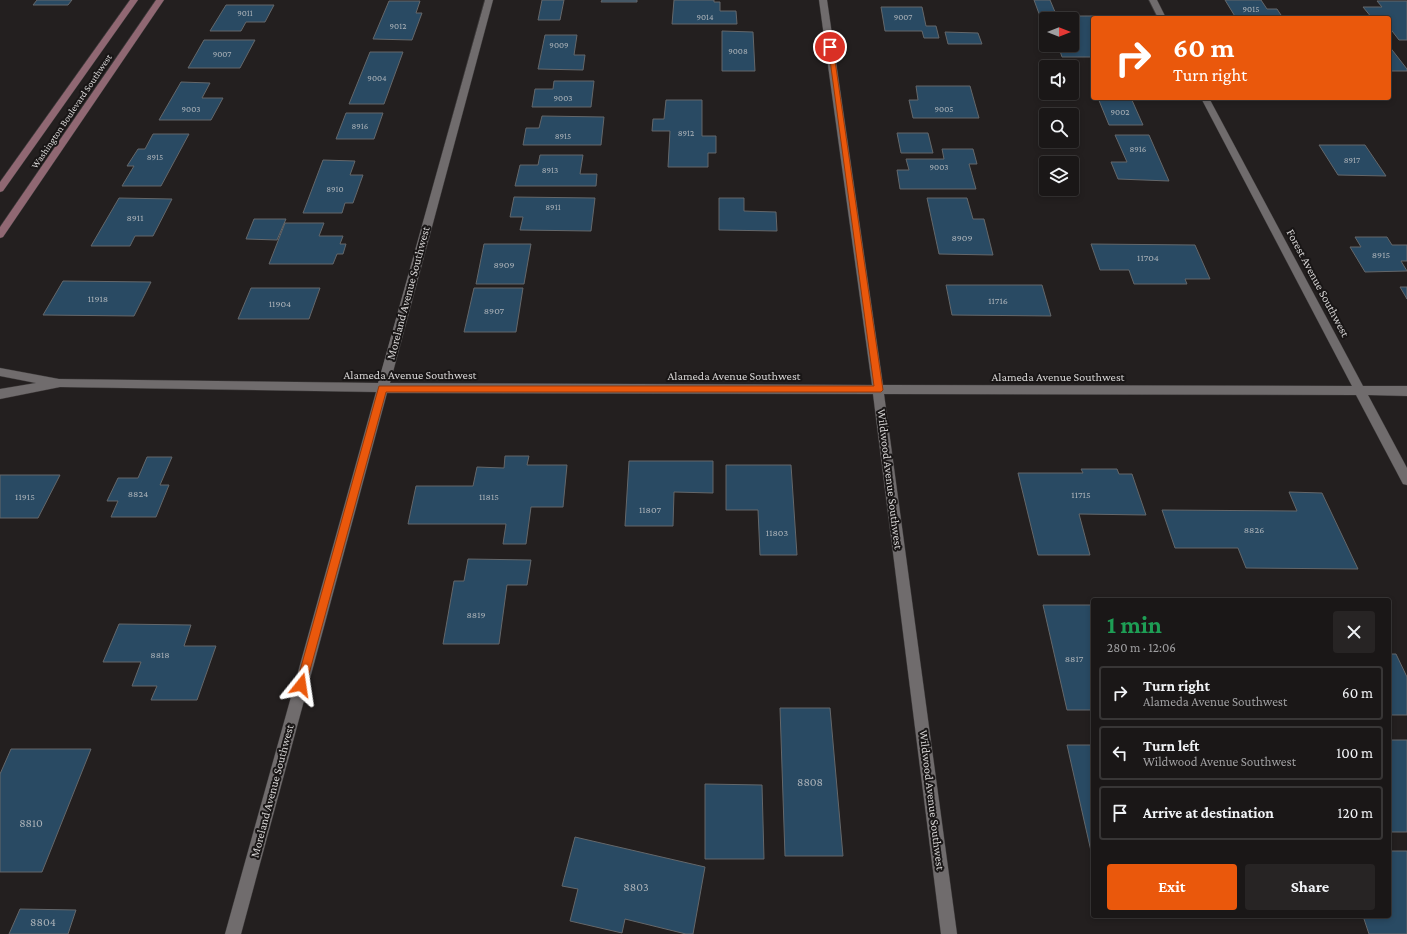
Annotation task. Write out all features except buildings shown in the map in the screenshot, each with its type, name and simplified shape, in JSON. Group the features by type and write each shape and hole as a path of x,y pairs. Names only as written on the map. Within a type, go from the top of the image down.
{"main road":[{"name":"Washington Boulevard Southwest","path":"0,189 134,0"},
{"name":"Washington Boulevard Southwest","path":"0,235 160,0"}],"street":[{"name":"Moreland Avenue Southwest","path":"233,934 488,0"},
{"name":"Wildwood Avenue Southwest","path":"823,0 878,390 949,934"},
{"path":"1152,0 1161,16"},
{"name":"Forest Avenue Southwest","path":"1206,100 1407,480"},
{"name":"Alameda Avenue Southwest","path":"0,372 60,383 382,388 1407,391"},
{"name":"Alameda Avenue Southwest","path":"0,394 60,383"}],"route":[{"path":"301,685 382,388 878,390 830,47"}]}
